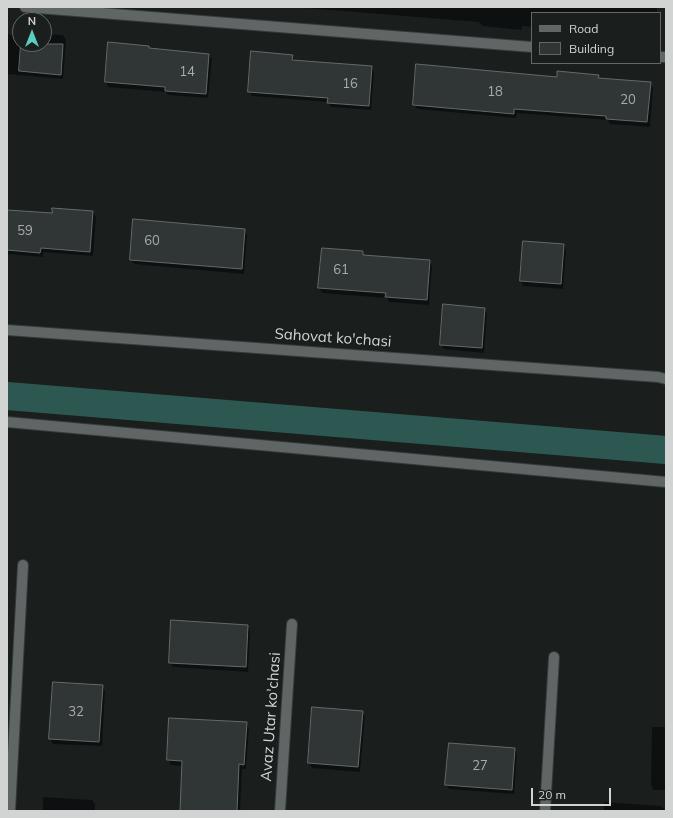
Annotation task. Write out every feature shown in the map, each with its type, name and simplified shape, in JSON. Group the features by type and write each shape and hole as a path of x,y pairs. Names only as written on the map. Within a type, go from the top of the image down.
{"street":[{"path":"25,7 531,47"},
{"name":"Sahovat ko'chasi","path":"7,330 662,378"},
{"path":"7,422 666,482"},
{"path":"10,811 23,565"},
{"name":"Avaz Utar ko'chasi","path":"280,811 292,624"},
{"path":"545,811 554,657"}],"building":[{"path":"108,42 209,54 206,94 165,91 165,87 105,82"},
{"path":"52,44 63,44 61,75 19,71 20,52 52,52"},
{"path":"251,51 293,55 292,60 372,66 369,106 327,103 328,98 248,92"},
{"path":"416,64 557,77 557,71 599,75 598,78 651,82 647,122 606,119 606,116 514,109 514,114 413,105"},
{"path":"52,208 93,211 90,252 41,248 40,253 7,250 7,210 52,213"},
{"path":"133,219 245,229 242,269 130,260"},
{"path":"523,241 564,244 561,284 520,281"},
{"path":"322,248 363,251 363,255 430,260 427,300 385,297 386,293 318,288"},
{"path":"443,304 485,308 482,348 440,345"},
{"path":"171,620 248,625 246,667 169,663"},
{"path":"53,682 103,685 99,742 49,739"},
{"path":"312,707 363,711 358,767 308,763"},
{"path":"169,718 247,722 244,765 239,764 237,811 180,811 182,761 167,760"},
{"path":"449,743 515,748 512,790 445,785"}],"waterway":[{"path":"7,396 666,450"}]}
